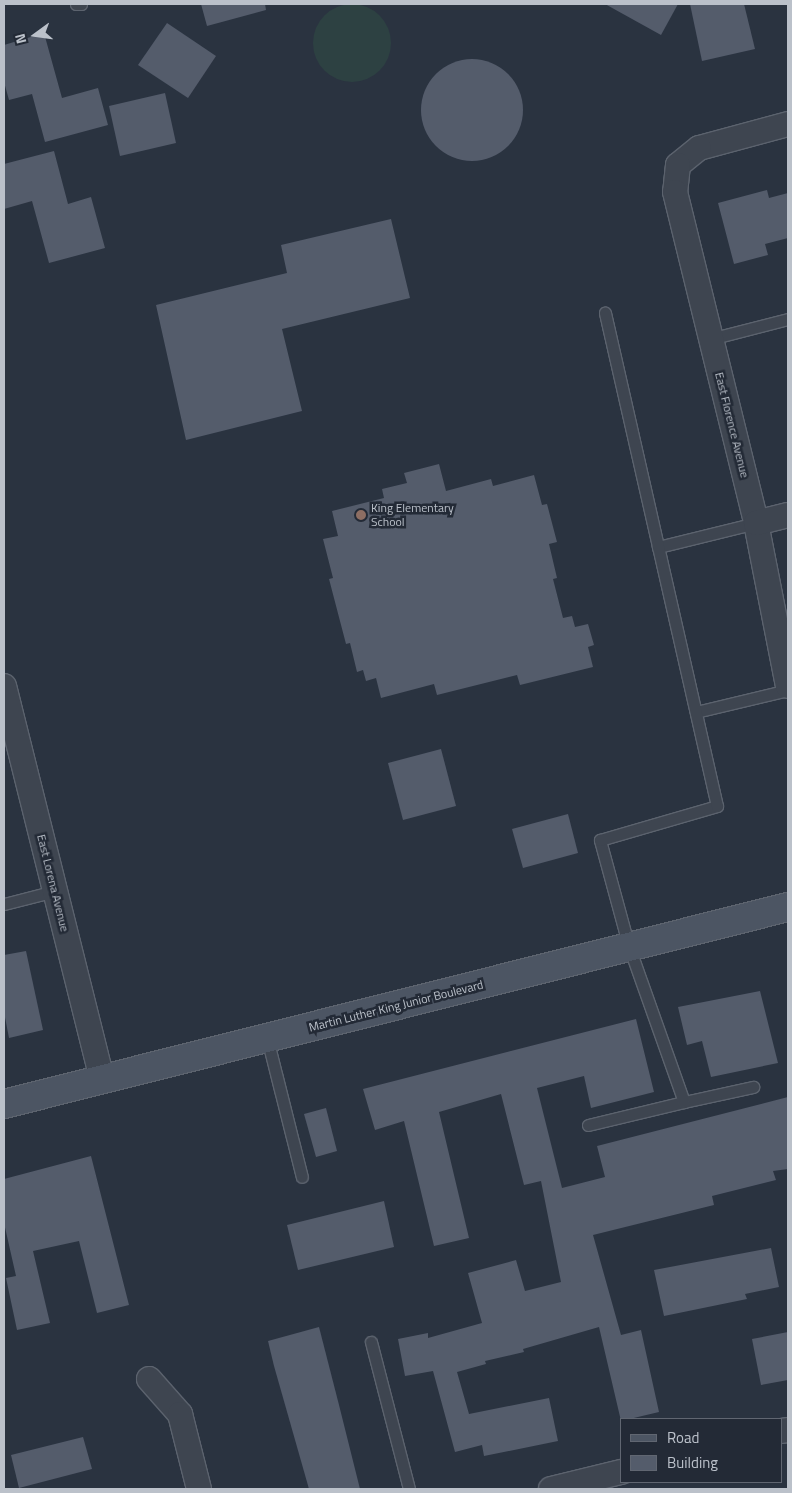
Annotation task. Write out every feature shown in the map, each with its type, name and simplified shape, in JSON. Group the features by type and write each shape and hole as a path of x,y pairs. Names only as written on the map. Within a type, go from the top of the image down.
{"street":[{"name":"East Florence Avenue","path":"788,124 699,148 678,165 675,192 756,522 788,686"},
{"path":"756,522 788,514"},
{"name":"East Lorena Avenue","path":"5,698 102,1079"},
{"name":"Martin Luther King Junior Boulevard","path":"4,1104 788,907"},
{"path":"149,1379 180,1414 200,1489"},
{"path":"551,1489 609,1479"}],"lane":[{"path":"76,4 81,4"},
{"path":"605,313 717,806 600,840 629,947 684,1102"},
{"path":"710,339 788,319"},
{"path":"658,547 756,522"},
{"path":"696,712 788,690"},
{"path":"4,904 55,891"},
{"path":"267,1038 302,1177"},
{"path":"588,1125 753,1086"},
{"path":"371,1342 409,1489"}],"green space":[{"path":"352,4 367,7 380,15 388,28 391,43 388,58 380,71 367,79 352,82 337,79 324,71 316,58 313,43 316,28 324,15 337,7"}],"building":[{"path":"201,4 265,4 266,10 207,26"},
{"path":"605,4 678,4 661,35"},
{"path":"690,4 744,4 755,49 702,61"},
{"path":"167,23 216,56 188,98 138,65"},
{"path":"44,33 62,98 98,88 108,125 45,142 32,94 9,100 4,82 4,45"},
{"path":"472,59 482,60 501,67 515,81 522,100 522,120 515,139 501,153 482,160 472,161 462,160 443,153 429,139 422,120 421,110 422,100 429,81 443,67 462,60"},
{"path":"165,93 176,143 120,156 109,106"},
{"path":"54,151 68,204 91,197 105,248 49,263 32,201 4,209 4,164"},
{"path":"767,190 769,198 788,193 788,238 765,244 768,255 734,264 718,203"},
{"path":"391,219 410,298 282,329 302,411 186,440 156,305 287,273 281,245"},
{"path":"439,464 446,491 491,479 493,486 534,475 542,505 547,504 557,542 549,544 557,578 553,579 563,618 572,616 575,627 588,624 594,645 588,647 593,667 520,685 517,675 437,695 434,684 381,698 376,678 366,681 363,670 357,672 350,643 346,644 329,579 333,578 323,539 338,536 332,511 384,498 382,489 407,483 404,473"},
{"path":"441,749 456,806 403,820 388,763"},
{"path":"568,814 578,853 523,868 512,829"},
{"path":"26,951 43,1030 9,1038 4,1012 4,955"},
{"path":"760,991 778,1063 711,1077 702,1041 687,1045 678,1007"},
{"path":"636,1019 654,1092 591,1108 584,1076 537,1088 562,1188 605,1177 597,1146 788,1097 788,1169 773,1171 776,1180 712,1196 714,1205 593,1235 621,1335 641,1330 659,1412 634,1418 620,1418 599,1327 523,1349 524,1352 485,1361 486,1364 457,1372 469,1414 549,1398 558,1441 484,1456 482,1445 455,1452 433,1371 405,1376 398,1339 428,1333 428,1338 482,1323 468,1273 516,1260 525,1291 561,1282 541,1181 524,1185 501,1094 439,1112 469,1238 434,1246 404,1121 375,1130 363,1089"},
{"path":"326,1108 337,1151 316,1157 304,1114"},
{"path":"91,1156 129,1305 97,1313 79,1241 33,1251 50,1323 17,1330 6,1278 16,1276 4,1223 4,1179"},
{"path":"384,1201 394,1247 298,1270 287,1225"},
{"path":"771,1248 779,1287 745,1294 747,1299 664,1316 654,1270"},
{"path":"319,1327 360,1489 309,1489 274,1366 268,1341"},
{"path":"788,1332 788,1380 761,1385 752,1339"},
{"path":"83,1437 92,1469 19,1488 11,1455"}],"place":[{"name":"King Elementary School","path":"361,515"}]}
